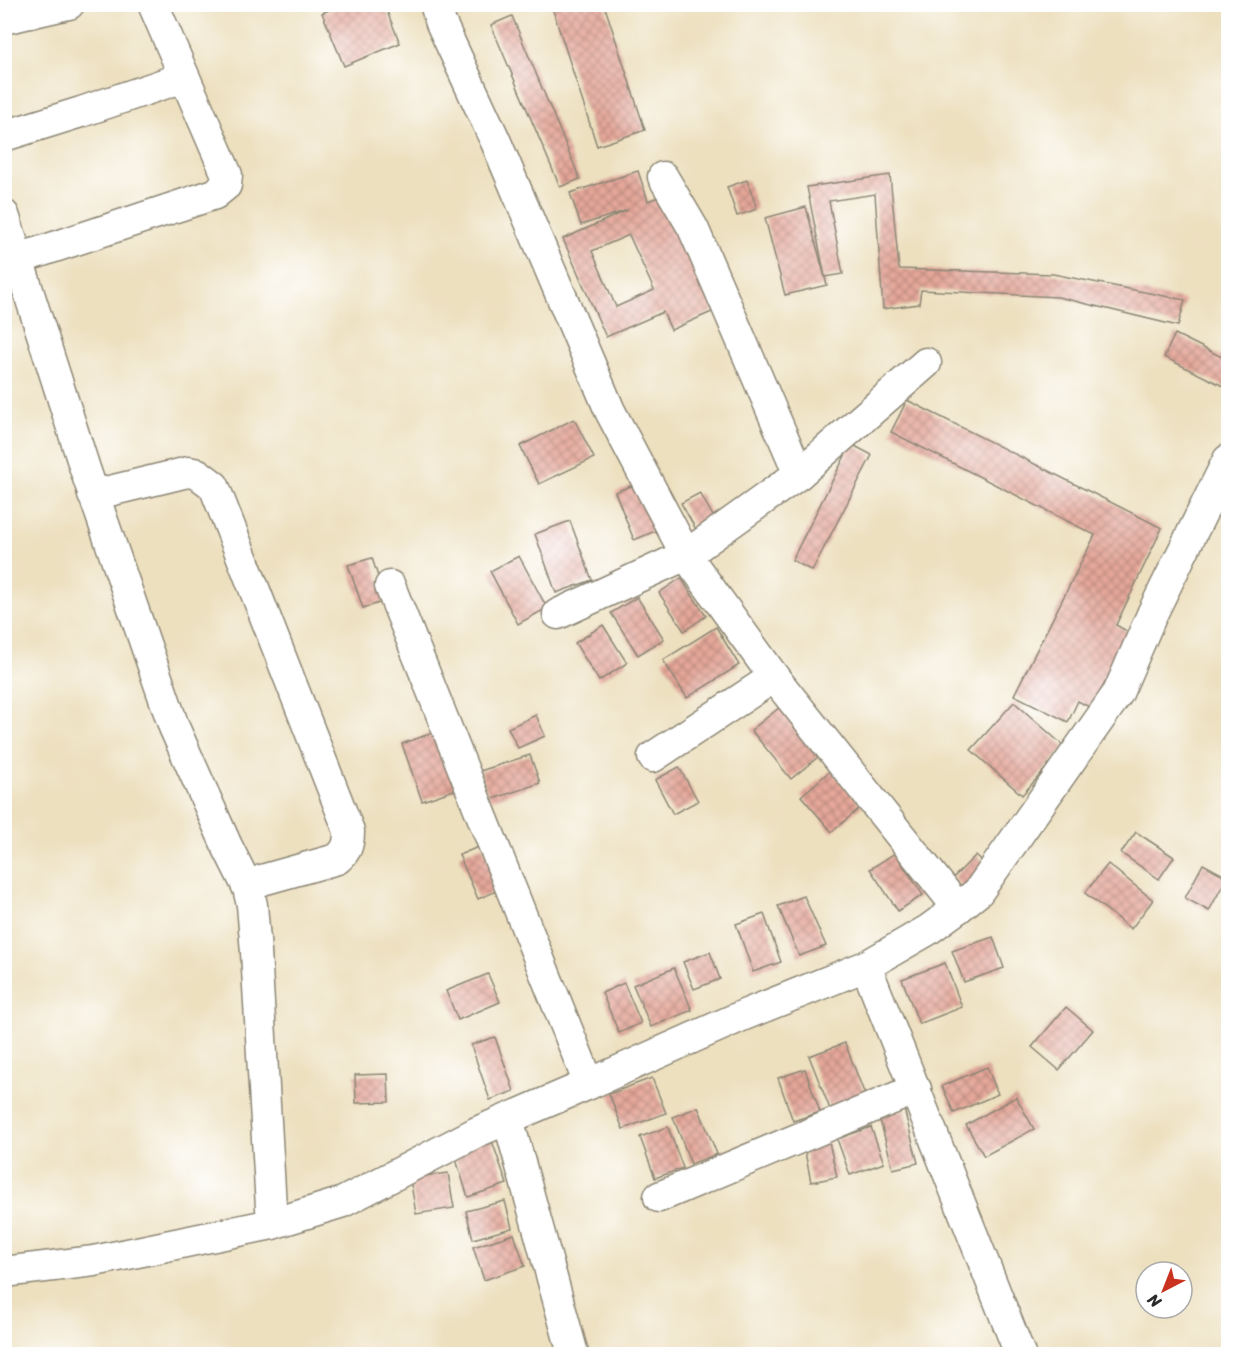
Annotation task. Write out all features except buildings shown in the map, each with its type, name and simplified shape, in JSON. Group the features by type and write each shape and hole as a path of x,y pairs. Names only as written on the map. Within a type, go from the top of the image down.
{"street":[{"path":"4,19 69,4"},
{"path":"18,259 215,194 226,185 226,175 153,4"},
{"path":"435,4 441,23 496,142 610,411 686,555 774,677 958,908"},
{"path":"4,136 184,77"},
{"path":"663,177 693,228 799,474"},
{"path":"4,215 93,495 174,727 226,846 248,888 252,905 256,952 272,1224"},
{"path":"558,614 686,555 799,474 926,363"},
{"path":"93,495 188,472 198,474 214,486 349,831 349,842 345,853 337,859 262,880 248,888"},
{"path":"4,1272 94,1261 272,1224 343,1202 477,1132 744,1015 866,966 928,930 978,892 1118,693 1153,612 1224,478"},
{"path":"390,586 588,1084"},
{"path":"653,757 774,677"},
{"path":"866,966 1020,1354"},
{"path":"659,1197 916,1089"},
{"path":"508,1119 573,1354"}]}
